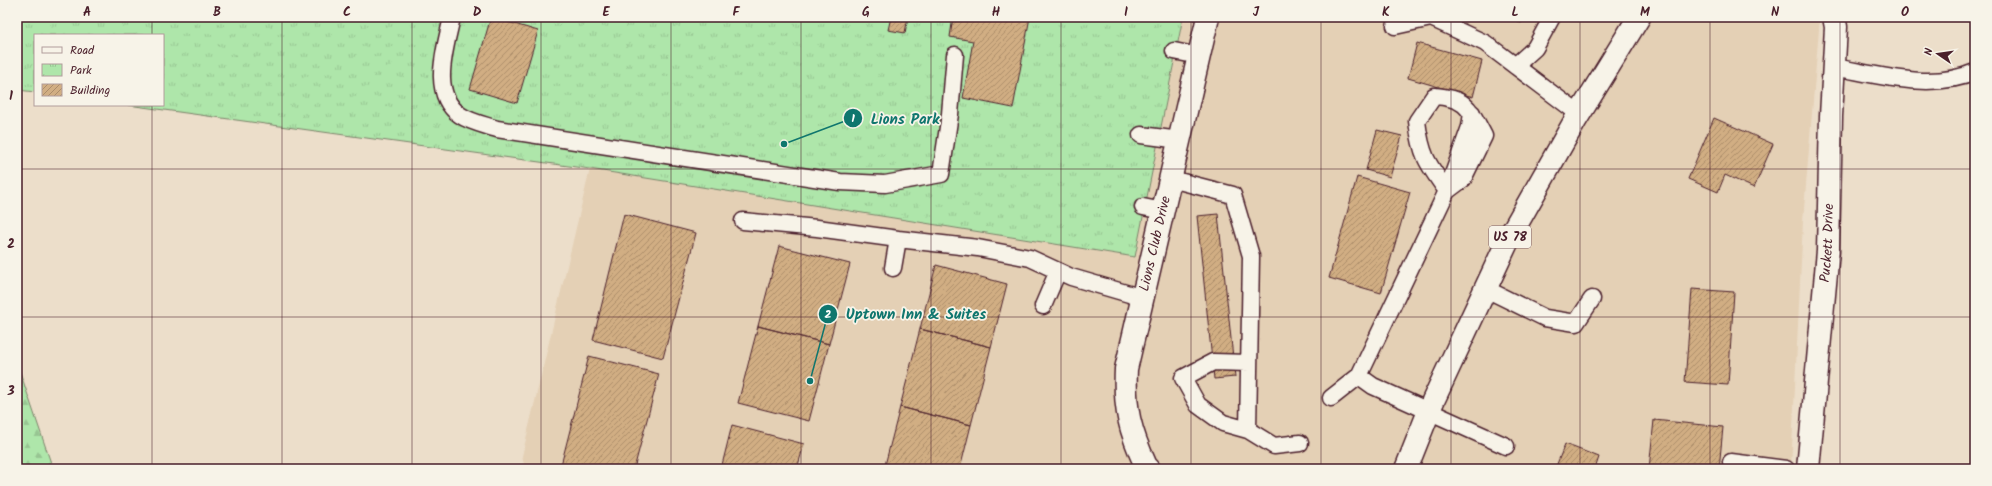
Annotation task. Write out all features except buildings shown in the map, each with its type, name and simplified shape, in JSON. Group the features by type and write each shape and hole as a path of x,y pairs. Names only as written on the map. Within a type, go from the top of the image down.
{"street":[{"name":"Lions Club Drive","path":"1146,468 1135,443 1128,419 1125,394 1126,370 1144,298 1153,209 1171,179 1208,17"},
{"name":"US 78","path":"1406,469 1429,410 1511,234 1579,114 1638,17"},
{"name":"Puckett Drive","path":"1808,469 1828,251 1836,27 1834,17"}],"lane":[{"path":"452,17 442,74 443,93 449,106 460,116 497,129 840,182 884,184 941,174 950,114 955,55"},
{"path":"1395,26 1431,17 1485,43 1579,114"},
{"path":"1515,66 1535,48 1552,17"},
{"path":"1174,51 1199,56"},
{"path":"1834,67 1906,80 1959,79 1975,72"},
{"path":"1331,398 1359,376 1447,191 1463,179 1484,136 1472,113 1461,101 1451,97 1434,96 1417,121 1419,141 1426,161 1447,191"},
{"path":"1141,135 1180,140"},
{"path":"1171,179 1233,195 1251,256 1248,430"},
{"path":"743,221 817,228 978,248 1015,255 1030,258 1084,281 1144,298"},
{"path":"894,268 898,239"},
{"path":"1043,306 1058,271"},
{"path":"1486,289 1545,318 1576,323 1592,299"},
{"path":"1249,363 1213,362 1183,378 1198,405 1223,424 1248,430 1274,446 1300,443"},
{"path":"1359,376 1373,386 1506,446"},
{"path":"1731,462 1786,469"}],"shaded area":[{"path":"1183,17 1820,17 1803,221 1791,469 525,469 522,456 590,169 1134,257"}],"green space":[{"path":"17,17 1183,17 1135,257 590,169 135,106 164,106 164,34 34,34 34,92 18,90"},
{"path":"17,363 53,469 17,469"}],"place":[{"name":"Lions Park","path":"784,144"},
{"name":"Uptown Inn & Suites","path":"810,381"}]}
